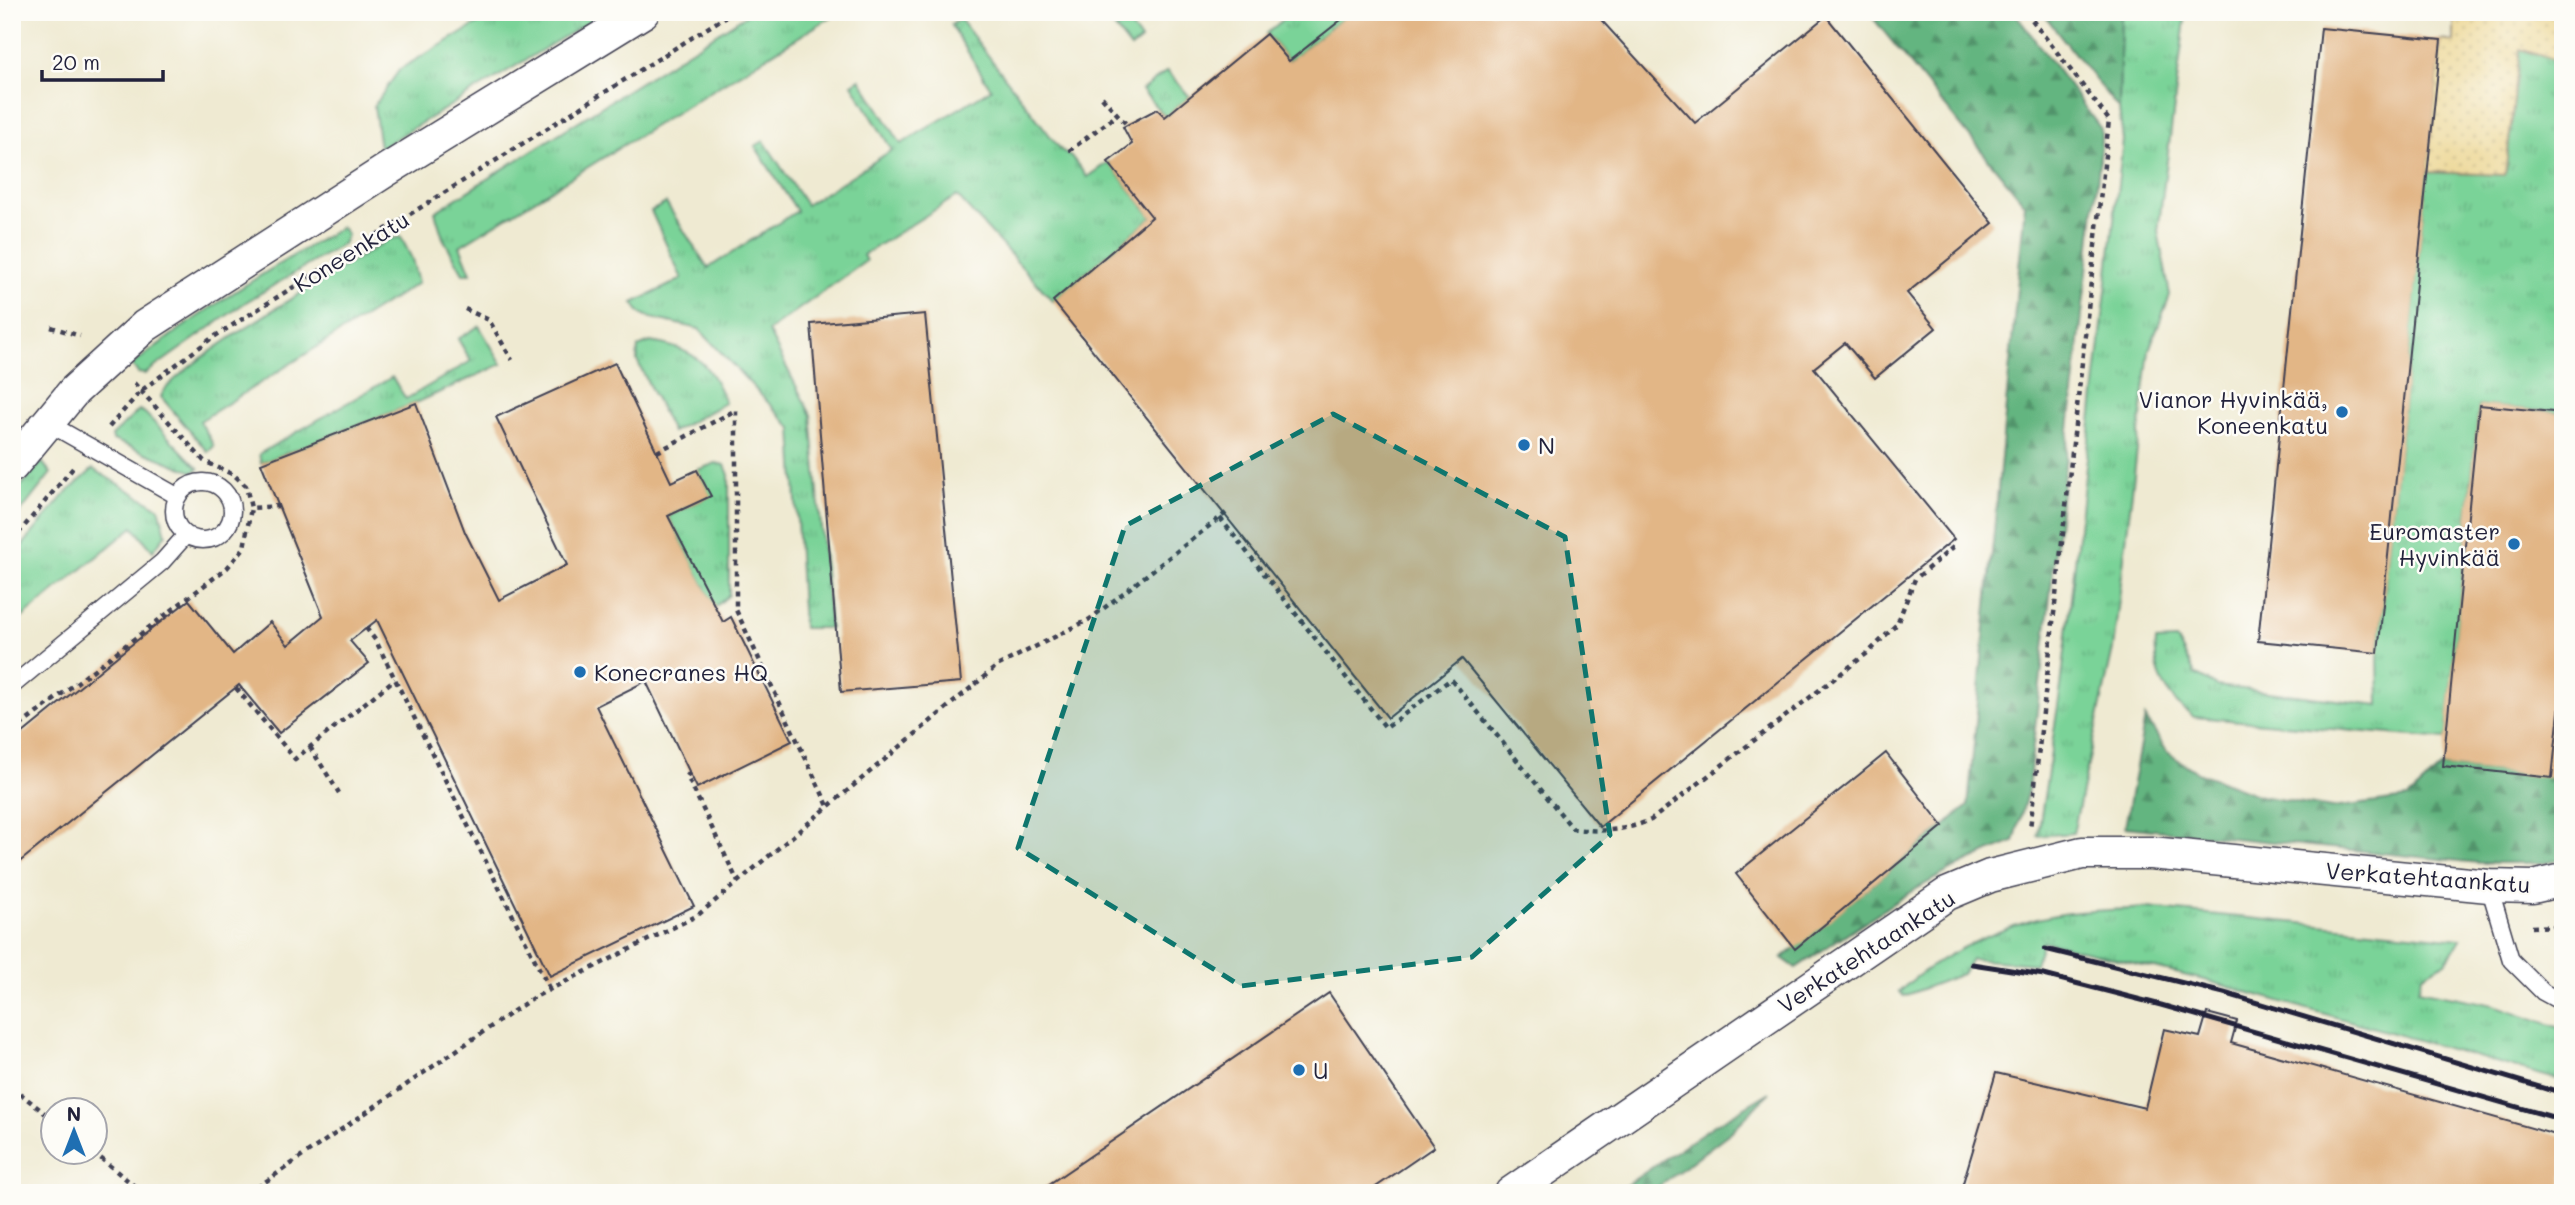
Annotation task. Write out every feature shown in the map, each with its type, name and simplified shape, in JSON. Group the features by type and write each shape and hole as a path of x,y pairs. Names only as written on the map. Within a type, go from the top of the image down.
{"street":[{"path":"12,466 74,391 145,326 204,286 643,12"},
{"name":"Verkatehtaankatu","path":"1511,1193 1947,894 2031,863 2082,853 2151,853 2490,886 2533,887 2563,880"}],"lane":[{"path":"48,423 177,496"},
{"path":"208,481 226,491 233,509 228,526 214,538 204,540 186,535 175,520 173,510 177,496 189,485 208,481"},
{"path":"12,686 162,562 186,535"},
{"path":"2490,886 2511,960 2543,992 2563,1003"}],"path":[{"name":"Koneenkatu","path":"12,541 142,390 212,338 733,12"},
{"path":"2026,12 2109,120 2029,834 2031,863"},
{"path":"1102,97 1127,125"},
{"path":"1069,151 1106,126 1117,115"},
{"path":"465,309 489,320 512,360"},
{"path":"12,732 227,568 244,548 251,508 246,486 234,475 204,461 142,390 109,357 87,338 51,327"},
{"path":"657,452 736,410 736,610 828,806"},
{"path":"251,508 279,506"},
{"path":"249,1193 531,999 698,915 998,666 1090,619 1226,513"},
{"path":"1220,518 1386,729 1451,679 1573,829 1601,832 1628,829 1651,820 1870,651 1896,624 1915,579 1957,544"},
{"path":"366,628 376,640 550,990"},
{"path":"236,688 295,759 395,679"},
{"path":"310,747 339,793"},
{"path":"690,772 687,775 738,882"},
{"path":"12,1087 38,1108"},
{"path":"108,1165 143,1193"}],"highlighted area":[{"path":"1333,414 1565,537 1610,835 1472,957 1241,986 1018,848 1125,526"}],"green space":[{"path":"498,12 605,12 380,148 374,106 400,69"},
{"path":"751,12 839,12 460,246 471,273 463,273 443,238 435,212"},
{"path":"1102,12 1120,12 1141,40 1131,48"},
{"path":"1292,12 1351,12 1289,61 1266,34"},
{"path":"1868,12 2014,12 2101,129 2101,148 2028,790 2014,842 1928,882 1796,968 1782,958 1968,806 2025,204"},
{"path":"2042,12 2121,12 2119,110"},
{"path":"2121,12 2186,12 2158,231 2170,295 2149,350 2113,649 2073,833 2038,836 2061,686 2123,140 2119,110"},
{"path":"960,19 1061,150 1071,156 1087,177 1108,162 1152,217 1053,301 957,196 863,255 866,261 768,331 811,415 830,628 803,628 792,428 699,329 651,318 640,313 633,303 682,279 651,211 666,203 708,268 797,211 755,146 764,141 806,205 892,150 852,84 860,79 901,144 991,89 951,25"},
{"path":"2520,48 2563,63 2563,413 2479,405 2446,739 2194,717 2176,702 2164,684 2157,664 2156,641 2177,640 2195,674 2217,686 2379,705 2378,653 2427,172 2505,175"},
{"path":"1167,71 1190,97 1165,117 1142,90"},
{"path":"342,227 347,235 343,244 246,302 145,374 138,373 132,365 235,292"},
{"path":"401,237 412,259 418,283 200,421 214,446 208,452 161,397 171,383 194,363 265,315 390,239"},
{"path":"479,326 502,364 416,403 261,463 259,454 392,377 406,399 471,361 458,339"},
{"path":"650,342 678,348 698,360 713,377 725,403 672,432 637,360 638,347"},
{"path":"139,410 199,469 193,472 113,440 112,436"},
{"path":"42,462 51,473 12,523 12,496"},
{"path":"716,463 725,465 729,475 729,595 715,607 668,516 710,496 697,470"},
{"path":"93,469 159,508 166,534 153,551 133,527 12,626 12,558 63,496"},
{"path":"2145,717 2168,753 2197,772 2260,796 2332,808 2408,798 2443,766 2563,778 2563,860 2544,863 2479,863 2125,827"},
{"path":"2147,908 2461,939 2446,962 2422,976 2418,990 2494,1005 2563,1029 2563,1081 2204,980 2043,941 2035,964 1971,959 1962,974 1904,996 1899,992 1953,953 2020,924 2072,913"},
{"path":"1770,1092 1732,1131 1650,1193 1615,1193 1711,1127"}],"sand":[{"path":"2454,12 2563,12 2563,63 2520,49 2505,175 2427,172 2441,40 2454,42"}],"building":[{"name":"N","path":"1351,12 1594,12 1695,123 1826,16 1993,223 1907,293 1936,328 1875,378 1845,343 1814,368 1954,539 1600,827 1462,659 1388,718 1053,301 1152,217 1108,162 1132,144 1123,127 1157,109 1165,117 1266,34 1289,61"},
{"name":"Vianor Hyvinkää, Koneenkatu","path":"2321,28 2441,40 2378,653 2258,641"},
{"path":"925,314 961,682 841,692 811,324"},
{"name":"Konecranes HQ","path":"615,363 671,482 697,470 711,496 668,516 723,622 731,617 792,741 697,788 646,681 596,706 694,906 550,976 377,620 350,641 369,663 279,733 239,685 12,868 12,742 126,649 189,600 233,654 270,622 288,645 323,616 261,463 416,403 465,532 499,600 567,565 496,417"},
{"name":"Euromaster Hyvinkää","path":"2479,405 2563,413 2563,674 2552,778 2443,766"},
{"path":"1886,753 1943,826 1795,949 1736,874"},
{"name":"U","path":"1329,993 1434,1147 1367,1193 1036,1193"},
{"path":"2207,1013 2237,1021 2231,1043 2563,1137 2563,1193 1960,1193 1996,1073 2145,1108 2164,1029 2200,1037"}],"railway":[{"path":"2045,949 2224,993 2563,1094"},
{"path":"1972,964 2044,975 2161,1005 2563,1120"}],"place":[{"name":"Vianor Hyvinkää, Koneenkatu","path":"2342,412"},
{"name":"N","path":"1524,445"},
{"name":"Euromaster Hyvinkää","path":"2514,544"},
{"name":"Konecranes HQ","path":"580,672"},
{"name":"U","path":"1299,1070"}]}
